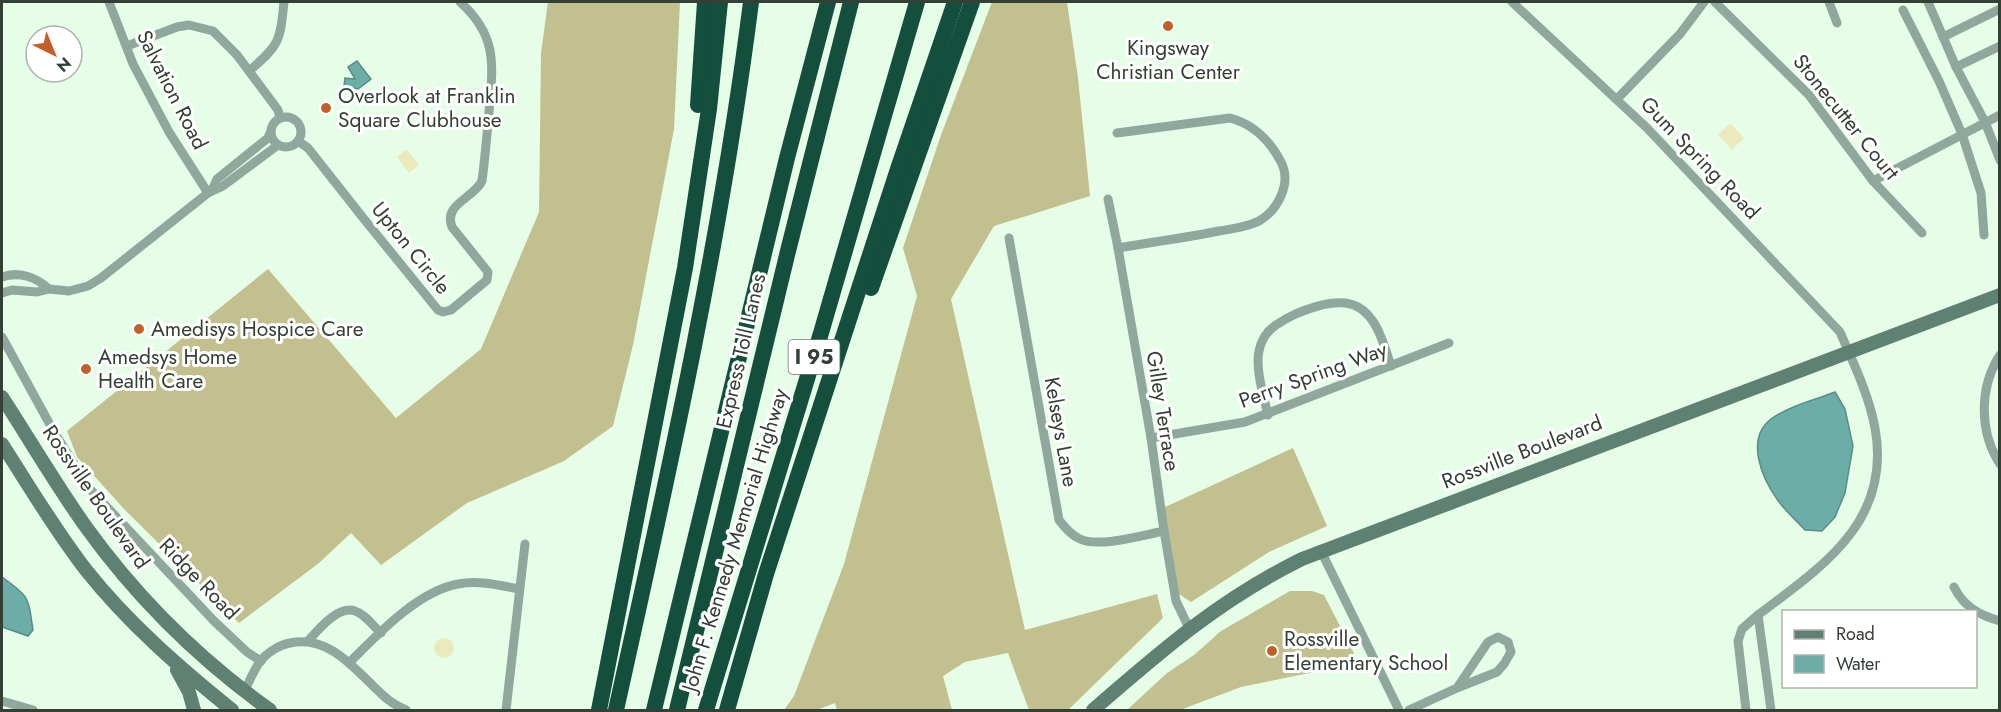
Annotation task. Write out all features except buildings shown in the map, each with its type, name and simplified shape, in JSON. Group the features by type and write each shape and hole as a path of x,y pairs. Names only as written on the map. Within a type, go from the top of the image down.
{"highway":[{"path":"670,337 694,148 705,2"},
{"path":"599,711 680,295 709,109 720,2"},
{"path":"616,711 708,274 730,152 751,2"},
{"name":"Express Toll Lanes","path":"654,711 787,158 828,2"},
{"name":"Express Toll Lanes","path":"677,711 793,230 851,2"},
{"name":"John F. Kennedy Memorial Highway","path":"706,711 821,333 917,2"},
{"path":"727,711 766,574 955,2"},
{"path":"747,645 972,2"}],"main road":[{"name":"Rossville Boulevard","path":"1093,711 1189,628 1248,588 1321,551 2000,295"},
{"name":"Rossville Boulevard","path":"2,397 73,508 130,583 195,650 270,711"},
{"path":"2,444 86,570 117,605 223,708 244,692"},
{"path":"170,658 189,692 194,711"},
{"path":"237,711 244,692"}],"street":[{"name":"Salvation Road","path":"109,2 133,64 169,132 210,191"},
{"path":"249,71 268,56 277,42 282,30 284,2"},
{"name":"Upton Circle","path":"298,141 308,148 438,310 443,312 451,310 487,280 488,272 452,227 450,220 450,214 454,208 476,191 482,181 493,72 491,52 485,34 473,15 460,2"},
{"name":"Gum Spring Road","path":"1512,2 1617,99 1840,332 1875,428 1876,471 1868,504 1853,532 1832,557 1742,629 1738,641 1746,711"},
{"path":"1617,99 1680,34 1704,2"},
{"name":"Stonecutter Court","path":"1715,2 1809,95 1873,182 1922,233"},
{"path":"1829,2 1838,23"},
{"path":"1928,2 1956,67 1985,122 2000,160"},
{"path":"1943,37 2000,9"},
{"path":"1904,10 1962,134 1982,193 1984,235"},
{"path":"127,46 177,27 189,25 213,31 221,37 249,71 278,110 280,118"},
{"path":"1956,67 2000,46"},
{"path":"1873,182 2000,115"},
{"path":"210,191 217,179 268,138 273,124 280,118 290,117 298,123 301,132 298,141 291,146 278,145 270,133"},
{"path":"1117,133 1230,118 1254,128 1283,164 1285,180 1277,205 1269,215 1257,222 1210,233 1118,248"},
{"path":"2,293 12,290 69,291 88,286 210,191 223,186 278,145"},
{"name":"Gilley Terrace","path":"1108,199 1151,438 1176,601 1189,628"},
{"name":"Kelseys Lane","path":"1009,238 1059,520 1069,532 1081,540 1094,542 1164,531"},
{"path":"2,277 23,276 42,282 50,289"},
{"path":"1268,415 1258,361 1261,344 1275,326 1298,314 1329,303 1341,302 1358,307 1374,323 1391,366"},
{"name":"Ridge Road","path":"2,338 49,425 90,489 112,515 221,627 247,652 261,661"},
{"name":"Perry Spring Way","path":"1151,438 1245,422 1268,415 1449,343"},
{"path":"2000,355 1994,364 1986,391 1984,419 1990,447 2000,464"},
{"path":"506,711 525,544"},
{"path":"1321,551 1400,711"},
{"path":"349,663 381,633 426,597 440,589 457,584 480,583 519,589"},
{"path":"1954,587 1960,598 1972,610"},
{"path":"308,641 334,617 351,610 362,615 381,633"},
{"path":"1977,613 2000,621"},
{"path":"1758,615 1771,711"},
{"path":"1409,711 1497,672 1511,652 1508,642 1498,637 1488,642 1457,688"},
{"path":"244,692 261,661 283,645 308,641 326,647 349,663 388,701 406,711"},
{"path":"2,700 33,711"}],"green space":[{"path":"1730,123 1744,138 1732,150 1718,135"},
{"path":"406,149 419,165 409,173 397,157"},
{"path":"444,638 451,641 454,648 451,655 444,658 437,655 434,648 437,641"}],"shaded area":[{"path":"548,2 680,2 674,129 633,345 613,426 564,461 467,503 381,565 351,533 319,563 239,623 125,510 77,457 67,431 268,269 396,418 481,349 539,212 541,53"},
{"path":"992,2 1067,2 1078,78 1090,196 994,226 951,299 1025,630 1157,594 1163,618 1068,710 1029,710 1008,653 965,662 943,676 952,710 837,710 835,703 817,710 784,710 794,696 844,564 917,296 903,248 941,135"},
{"path":"1293,448 1327,526 1269,552 1191,602 1173,590 1163,508"},
{"name":"Rossville Elementary School","path":"1290,591 1312,591 1324,595 1357,659 1329,669 1241,687 1180,710 1127,710 1167,673 1194,655 1221,631"}],"water":[{"path":"357,61 371,79 358,89 344,86 345,78 355,79 348,67"},
{"path":"1835,392 1845,409 1853,446 1845,493 1835,517 1822,531 1805,530 1780,503 1766,480 1759,459 1759,437 1763,427 1778,414"},
{"path":"2,577 18,589 26,599 33,630 28,636 2,627"}],"place":[{"name":"Kingsway Christian Center","path":"1168,26"},
{"name":"Overlook at Franklin Square Clubhouse","path":"326,108"},
{"name":"Amedisys Hospice Care","path":"139,329"},
{"name":"Amedsys Home Health Care","path":"86,369"},
{"name":"Rossville Elementary School","path":"1272,651"}]}
